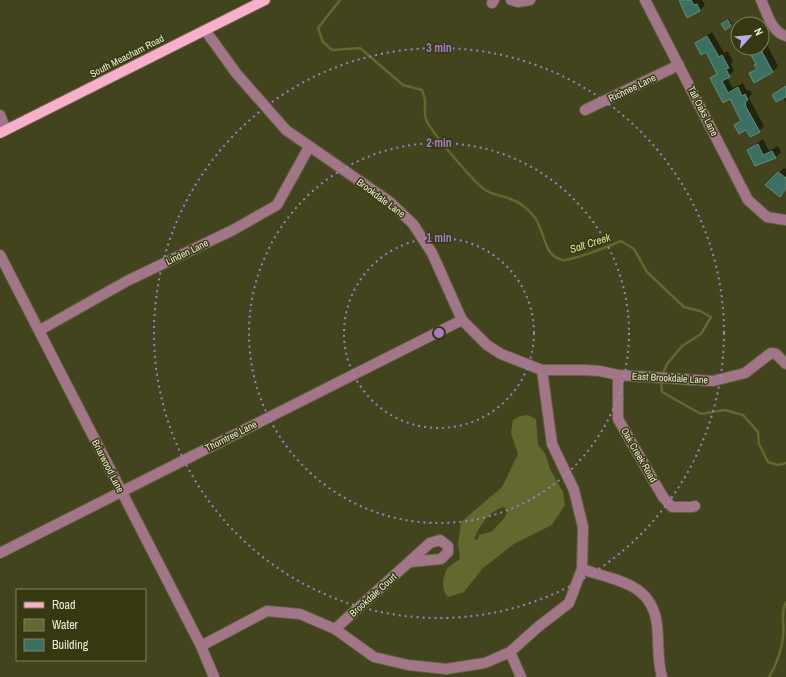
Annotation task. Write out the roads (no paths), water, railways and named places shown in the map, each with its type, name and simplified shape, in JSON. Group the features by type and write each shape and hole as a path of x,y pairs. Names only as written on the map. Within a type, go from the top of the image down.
{"main road":[{"name":"South Meacham Road","path":"3,131 265,0"}],"street":[{"path":"511,0 518,2 530,0"},
{"name":"Tall Oaks Lane","path":"645,0 748,200 767,217 786,220"},
{"path":"760,0 772,24 779,34 786,36"},
{"name":"Brookdale Lane","path":"205,30 236,73 265,108 286,130 390,202 413,224 432,253 462,320 487,345 501,354 542,370"},
{"name":"Richnee Lane","path":"585,110 679,65"},
{"path":"0,115 3,131"},
{"name":"Linden Lane","path":"40,330 127,281 233,230 277,205 309,147"},
{"name":"Briarwood Lane","path":"0,255 40,330 120,492 201,646 214,677"},
{"name":"Thorntree Lane","path":"0,553 462,320"},
{"name":"East Brookdale Lane","path":"542,370 600,371 618,376 713,381 734,377 745,373 771,353 781,358 786,364"},
{"path":"201,646 267,611 300,614 335,629 374,657 408,665 446,669 485,663 510,652 538,627 569,603 582,569 583,527 574,490 552,444 542,370"},
{"name":"Oak Creek Road","path":"618,376 618,419 663,498 672,507 695,506"},
{"name":"Brookdale Court","path":"335,629 410,562"},
{"path":"582,569 634,587 648,598 657,623 662,677"},
{"path":"510,652 520,677"}],"water":[{"path":"528,415 536,419 538,445 545,453 550,469 563,492 565,505 552,525 514,544 483,568 464,592 448,597 444,591 443,580 447,569 460,559 458,543 461,522 502,487 518,454 511,433 513,420 520,416","holes":["504,507 507,512 505,517 493,531 479,535 477,540 474,539 489,515"]}],"waterway":[{"name":"Salt Creek","path":"340,0 318,28 323,42 332,50 360,48 403,85 422,90 425,99 426,119 435,134 452,156 484,189 491,193 509,198 530,212 540,226 547,247 551,253 556,257 567,260 621,241 634,249 647,272 684,307 700,311 711,317 701,334 682,346 667,364 662,375"},
{"name":"Salt Creek","path":"661,381 662,392 701,414 725,410 743,415 758,432 759,444 768,462 778,465 786,463"},
{"name":"Salt Creek","path":"769,677 780,652 783,632 783,610 786,602"}]}
